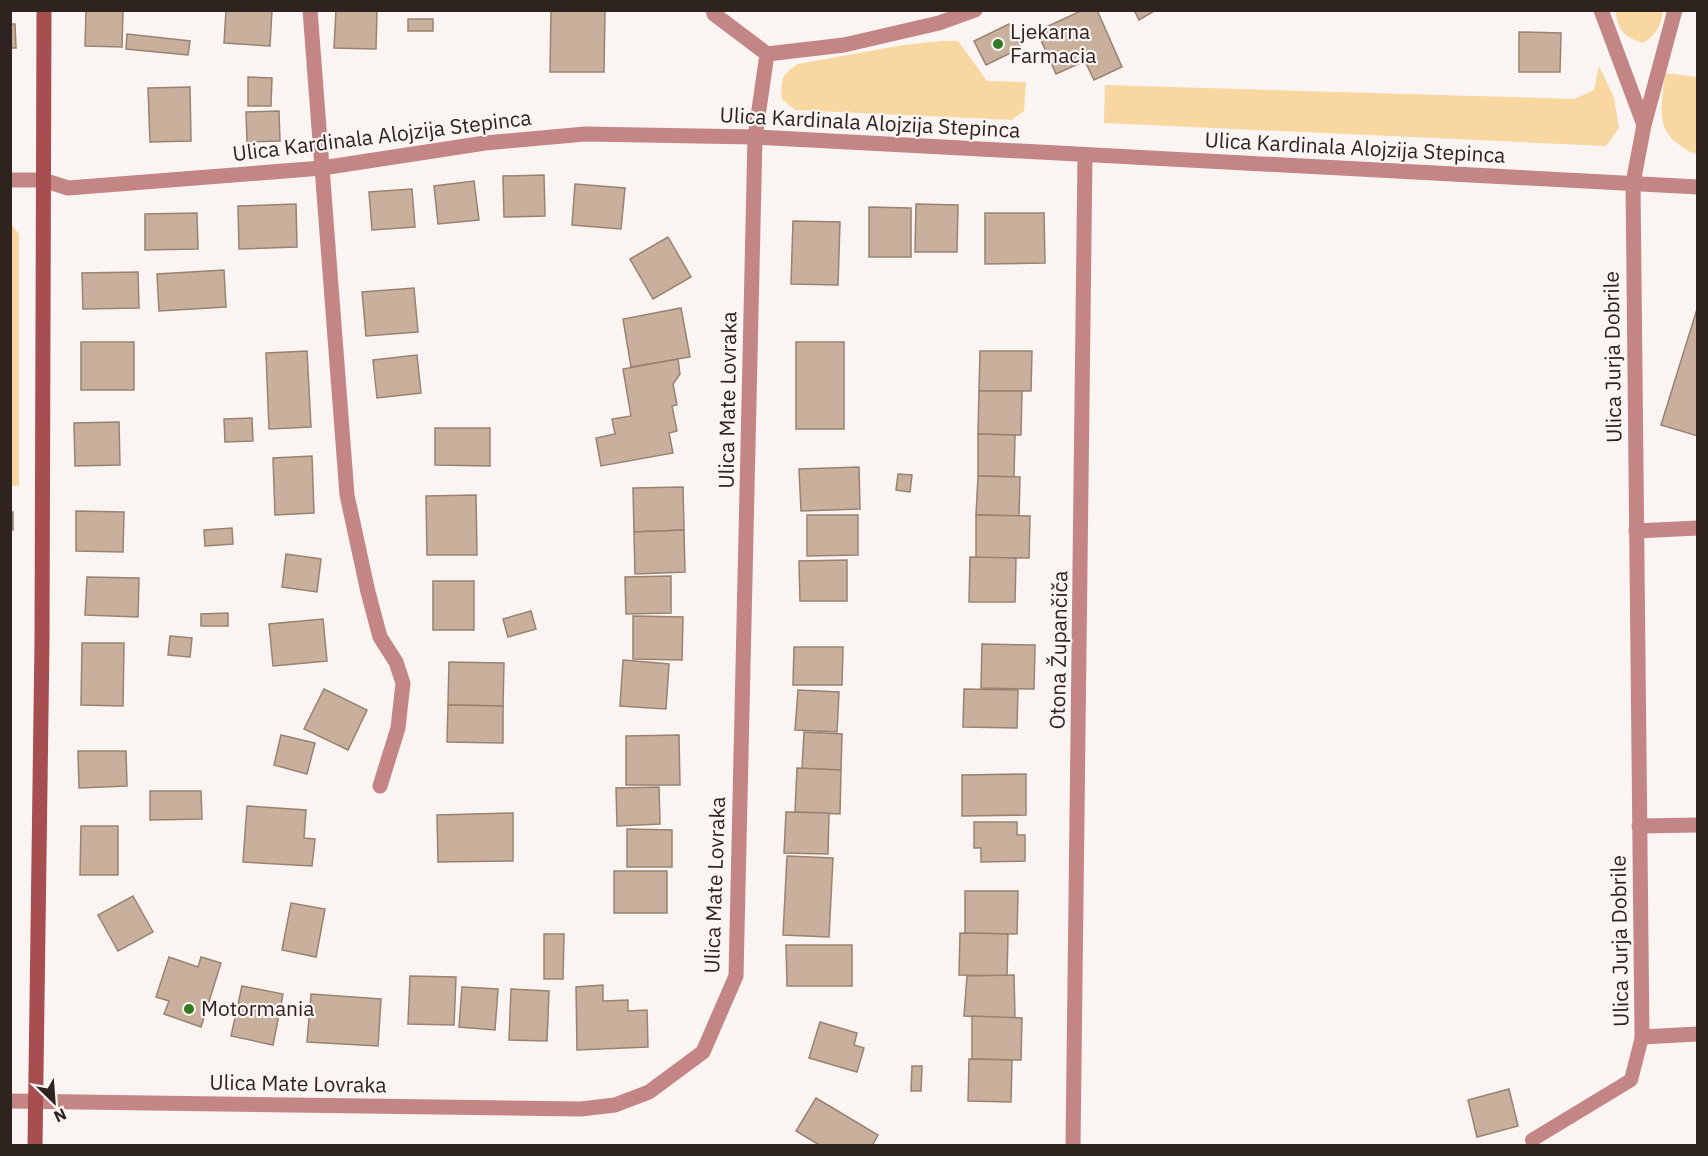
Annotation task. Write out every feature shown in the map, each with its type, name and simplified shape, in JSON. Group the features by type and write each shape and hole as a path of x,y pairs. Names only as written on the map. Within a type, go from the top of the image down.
{"street":[{"path":"35,1146 42,641 44,10"},
{"path":"310,10 347,495 380,637 396,662 404,683 398,728 380,786"},
{"path":"713,10 714,14 767,54 844,45 939,23 975,10"},
{"path":"1601,10 1644,125"},
{"name":"Ulica Jurja Dobrile","path":"1675,10 1644,125 1633,183 1642,1037 1698,1034"},
{"name":"Ulica Mate Lovraka","path":"10,1101 581,1109 615,1105 649,1092 703,1052 736,976 755,138 767,54"},
{"name":"Ulica Kardinala Alojzija Stepinca","path":"10,180 43,180 68,188 321,168 485,143 585,134 755,138 1698,187"},
{"name":"Otona Župančiča","path":"1073,1146 1085,155"},
{"path":"1636,531 1698,528"},
{"name":"Ulica Jurja Dobrile","path":"1639,826 1698,825"}],"lane":[{"path":"1532,1140 1631,1080 1642,1037"}],"shaded area":[{"path":"1615,10 1663,11 1657,30 1643,43 1630,38 1623,32"},
{"path":"958,41 987,81 1026,82 1024,111 1012,120 795,110 782,99 783,78 798,64 903,45"},
{"path":"1599,66 1614,98 1619,128 1606,146 1104,123 1105,85 1574,99 1594,90"},
{"path":"1665,73 1697,77 1697,154 1681,146 1666,131 1662,114"},
{"path":"10,222 19,234 19,486 10,486"}],"building":[{"path":"86,10 123,10 122,47 85,46"},
{"path":"226,10 272,10 270,46 224,43"},
{"path":"336,10 377,10 376,49 334,48"},
{"path":"551,10 605,10 604,72 550,72"},
{"path":"1083,10 1097,10 1122,67 1094,80 1085,61 1056,74 1037,31"},
{"path":"1134,10 1156,10 1139,20"},
{"path":"408,19 433,19 433,31 408,31"},
{"path":"10,24 15,24 16,48 10,48"},
{"name":"Ljekarna Farmacia","path":"1009,24 1021,48 986,65 974,41"},
{"path":"1519,32 1561,33 1560,72 1519,72"},
{"path":"127,34 190,41 188,55 126,49"},
{"path":"248,77 272,78 271,106 248,106"},
{"path":"190,87 191,141 150,142 148,88"},
{"path":"279,111 280,141 247,142 246,112"},
{"path":"544,175 545,216 504,217 503,176"},
{"path":"474,181 479,220 438,224 434,186"},
{"path":"575,184 625,188 621,229 572,225"},
{"path":"412,189 415,227 372,230 369,192"},
{"path":"296,204 297,247 239,249 238,206"},
{"path":"916,204 958,205 957,252 915,252"},
{"path":"869,207 911,208 911,257 869,257"},
{"path":"197,213 198,249 145,250 145,214"},
{"path":"985,213 1044,213 1045,263 985,264"},
{"path":"793,221 840,222 838,285 791,284"},
{"path":"668,237 691,277 653,299 630,259"},
{"path":"224,270 226,307 159,311 157,274"},
{"path":"138,272 139,308 83,309 82,273"},
{"path":"414,288 418,332 366,336 362,292"},
{"path":"1698,306 1698,436 1661,425"},
{"path":"681,308 690,357 631,367 623,319"},
{"path":"81,342 134,342 134,390 81,390"},
{"path":"796,342 844,342 844,429 796,429"},
{"path":"307,351 311,427 269,429 266,353"},
{"path":"980,351 1032,351 1031,391 979,391"},
{"path":"417,355 421,393 377,398 373,360"},
{"path":"678,359 680,374 673,384 677,405 672,406 677,431 669,433 673,453 601,466 596,438 615,434 612,419 631,416 623,369"},
{"path":"979,391 1022,391 1021,435 978,434"},
{"path":"252,418 253,441 225,442 224,419"},
{"path":"119,422 120,465 75,466 74,423"},
{"path":"435,428 490,428 490,466 435,465"},
{"path":"978,434 1015,435 1014,477 978,476"},
{"path":"312,456 314,513 275,515 273,458"},
{"path":"859,467 860,509 801,511 799,469"},
{"path":"898,474 912,475 910,492 896,490"},
{"path":"978,476 1020,477 1019,516 976,515"},
{"path":"683,487 684,530 634,532 633,488"},
{"path":"476,495 477,555 427,555 426,496"},
{"path":"76,511 124,512 123,552 76,551"},
{"path":"10,512 13,512 13,530 10,530"},
{"path":"807,515 858,515 858,555 807,556"},
{"path":"976,515 1030,516 1029,558 976,558"},
{"path":"232,528 233,544 205,546 204,530"},
{"path":"684,530 685,572 635,574 634,532"},
{"path":"286,554 321,559 317,592 282,587"},
{"path":"970,557 1016,558 1015,602 969,602"},
{"path":"847,560 847,601 800,601 799,561"},
{"path":"671,576 671,613 626,614 625,577"},
{"path":"87,577 139,578 138,617 85,615"},
{"path":"433,581 474,581 474,630 433,630"},
{"path":"531,611 536,629 508,637 503,619"},
{"path":"228,613 228,626 201,626 201,614"},
{"path":"633,616 683,617 682,660 633,659"},
{"path":"323,619 327,661 273,666 269,624"},
{"path":"170,636 192,638 190,657 168,655"},
{"path":"82,643 124,643 123,706 81,705"},
{"path":"982,644 1035,645 1034,689 981,688"},
{"path":"794,647 843,647 842,685 793,685"},
{"path":"623,660 669,664 666,709 620,706"},
{"path":"449,662 504,663 503,706 448,705"},
{"path":"324,689 367,710 348,750 304,729"},
{"path":"964,689 1018,690 1017,728 963,727"},
{"path":"798,690 839,692 837,732 795,730"},
{"path":"448,705 503,706 503,743 447,742"},
{"path":"804,732 842,734 841,770 802,769"},
{"path":"281,735 315,743 307,774 274,765"},
{"path":"679,735 680,785 626,785 626,736"},
{"path":"78,751 126,751 127,786 79,788"},
{"path":"797,768 841,770 840,814 795,812"},
{"path":"1026,774 1026,815 962,816 962,775"},
{"path":"659,787 660,824 617,826 616,788"},
{"path":"150,791 201,791 202,819 150,820"},
{"path":"247,806 306,810 304,838 315,839 312,866 243,862"},
{"path":"786,812 829,813 828,854 784,853"},
{"path":"513,813 513,861 438,862 437,815"},
{"path":"974,822 1017,822 1017,835 1025,835 1025,861 981,862 981,848 974,848"},
{"path":"81,826 118,826 118,875 80,875"},
{"path":"627,829 672,830 672,867 627,867"},
{"path":"787,856 833,858 829,937 783,935"},
{"path":"614,871 667,871 667,913 614,913"},
{"path":"965,891 1018,891 1017,934 965,933"},
{"path":"133,896 153,932 118,951 98,915"},
{"path":"291,903 325,909 316,957 282,950"},
{"path":"960,933 1008,934 1007,976 959,975"},
{"path":"544,934 564,934 563,979 544,979"},
{"path":"786,945 852,945 852,986 787,986"},
{"path":"169,957 198,967 201,957 221,963 201,1027 164,1014 169,1001 156,997"},
{"path":"1014,975 1015,1019 964,1016 967,976"},
{"path":"410,976 456,977 454,1025 408,1024"},
{"path":"603,985 603,1001 628,1000 628,1011 647,1010 648,1047 577,1050 576,987"},
{"path":"242,986 283,994 273,1045 231,1036"},
{"path":"462,987 498,989 495,1030 459,1027"},
{"path":"511,989 549,991 547,1041 509,1040"},
{"path":"311,994 381,999 378,1046 307,1042"},
{"path":"972,1016 1022,1018 1021,1060 972,1059"},
{"path":"820,1022 857,1033 854,1045 864,1048 857,1072 809,1058"},
{"path":"969,1059 1012,1060 1011,1102 968,1101"},
{"path":"912,1066 922,1066 921,1091 911,1091"},
{"path":"1509,1089 1518,1126 1477,1137 1468,1100"},
{"path":"816,1098 878,1135 872,1146 821,1146 796,1131"}],"place":[{"name":"Ljekarna Farmacia","path":"998,44"},
{"name":"Motormania","path":"189,1009"}]}
